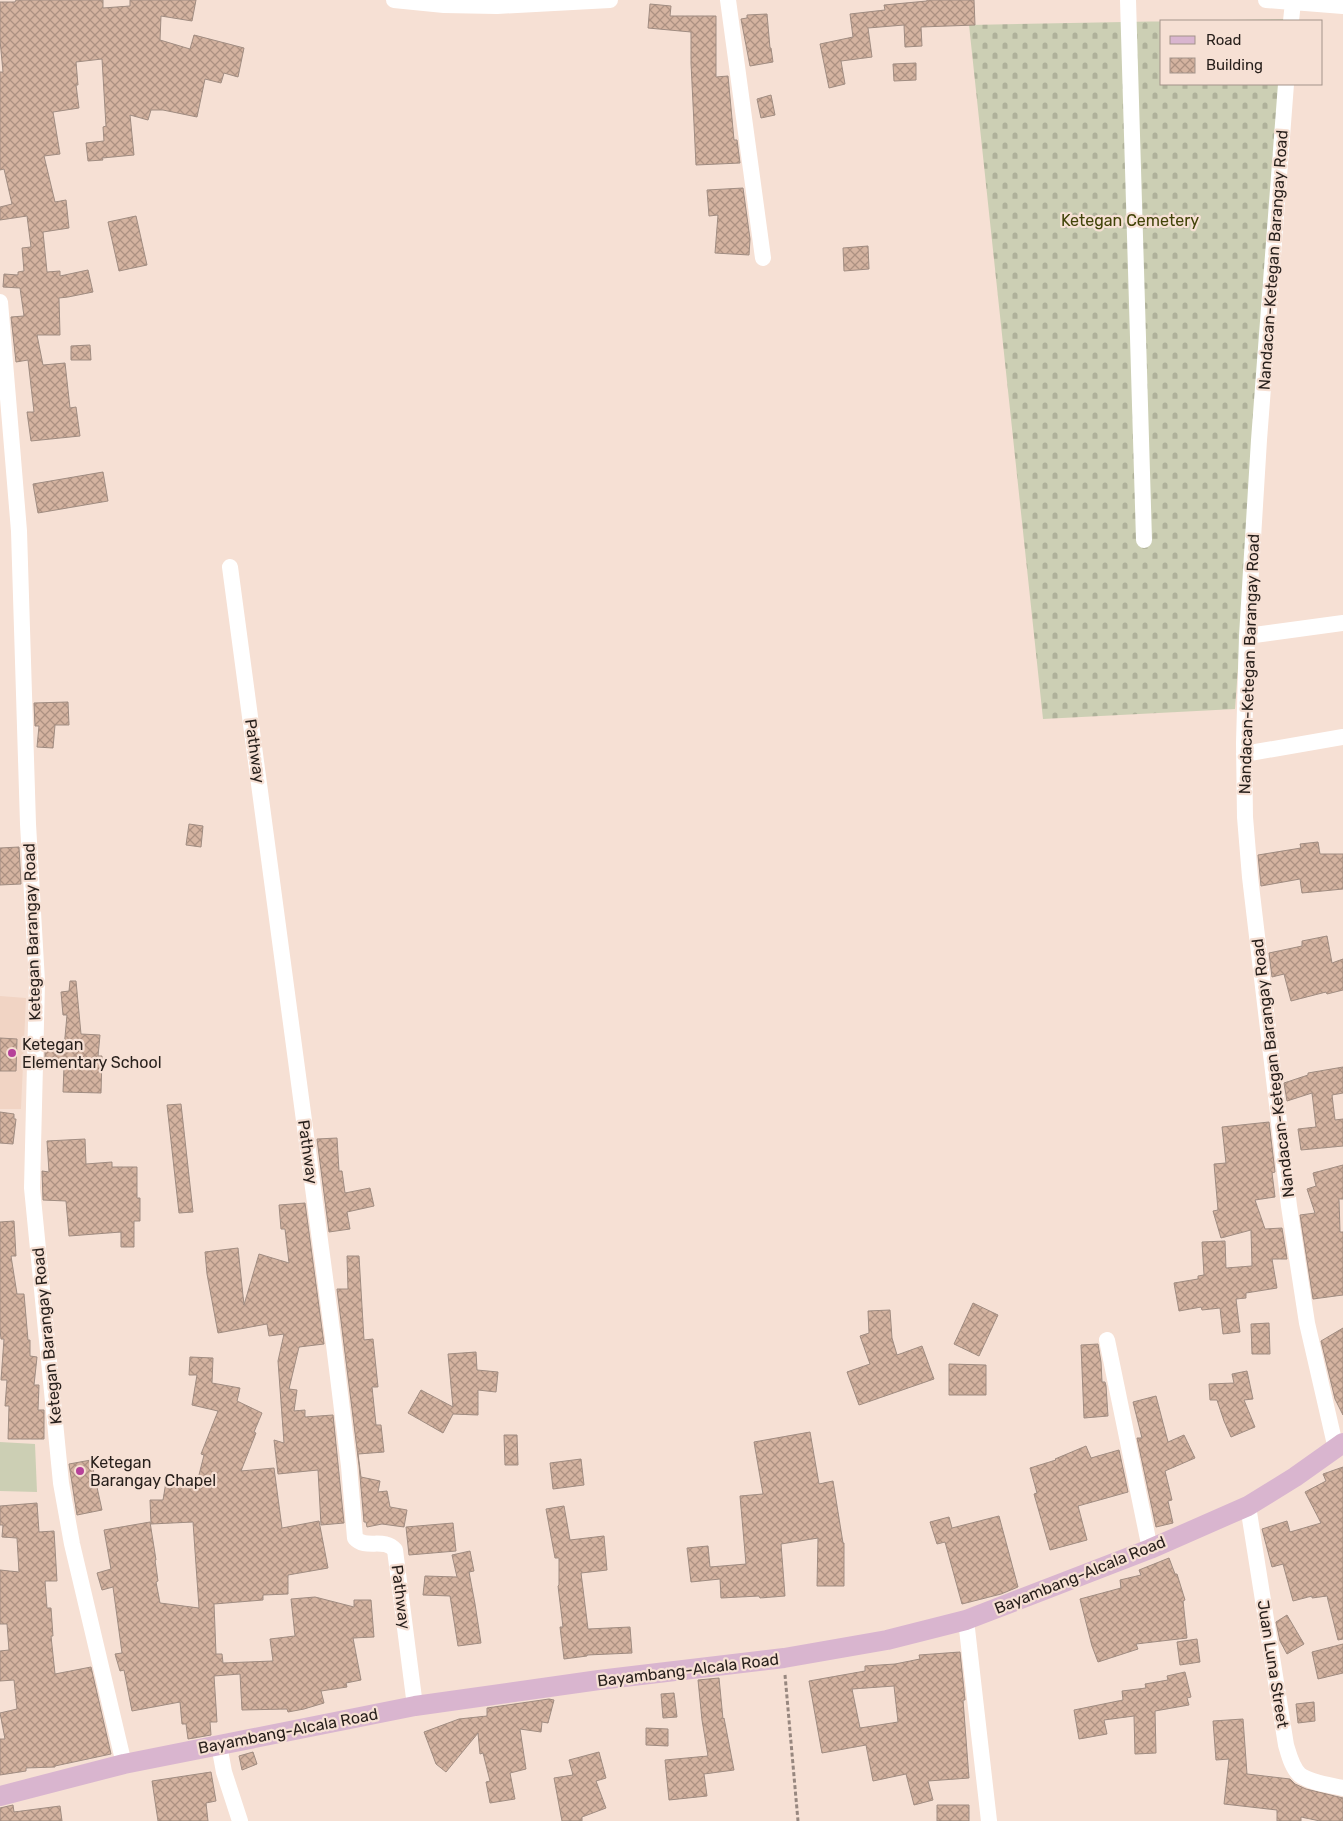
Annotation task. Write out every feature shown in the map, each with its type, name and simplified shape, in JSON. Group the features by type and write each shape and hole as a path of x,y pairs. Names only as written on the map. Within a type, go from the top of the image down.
{"main road":[{"name":"Bayambang-Alcala Road","path":"0,1796 124,1764 415,1706 599,1680 784,1658 887,1640 966,1620 1150,1549 1248,1506 1295,1478 1340,1446"}],"street":[{"path":"394,0 444,5 497,6 610,0"},
{"path":"728,0 763,258"},
{"path":"1128,0 1144,540"},
{"path":"1266,0 1343,6"},
{"path":"1291,20 1293,2"},
{"name":"Nandacan-Ketegan Barangay Road","path":"1286,85 1258,440 1247,636 1244,754 1245,816 1250,878 1289,1206 1307,1323 1340,1446"},
{"name":"Ketegan Barangay Road","path":"0,302 19,531 28,824 38,982 32,1188 61,1483 72,1544 124,1764"},
{"name":"Pathway","path":"230,567 335,1354 349,1466 355,1538 359,1542 364,1543 388,1544 394,1550 415,1706"},
{"path":"1247,636 1343,623"},
{"path":"1244,754 1343,737"},
{"path":"1107,1340 1150,1549"},
{"name":"Juan Luna Street","path":"1248,1506 1284,1736 1292,1764 1300,1774 1319,1783 1343,1788"},
{"path":"966,1620 989,1821"},
{"path":"219,1745 226,1778 240,1821"}],"path":[{"path":"784,1658 798,1821"}],"shaded area":[{"name":"Ketegan Elementary School","path":"0,996 26,998 21,1109 0,1109"}],"green space":[{"path":"1285,19 1285,20 1232,20"},
{"name":"Ketegan Cemetery","path":"1160,21 1160,85 1281,85 1235,709 1043,719 969,25"},
{"path":"0,1442 35,1444 37,1492 0,1491"}],"building":[{"path":"16,0 103,0 103,8 130,6 130,0 196,0 192,21 161,16 160,40 190,49 194,35 244,48 238,77 224,73 221,83 205,79 197,117 163,110 151,110 148,120 130,115 134,155 102,158 103,160 88,161 86,143 104,141 103,127 106,126 102,59 76,62 79,108 53,112 60,154 44,156 55,202 66,200 69,228 43,232 47,272 60,271 60,276 88,270 93,292 59,298 60,335 37,335 43,365 65,363 70,408 76,407 80,436 31,441 27,412 34,412 28,360 16,362 11,317 24,316 20,288 3,287 4,274 18,275 18,272 24,271 22,248 31,247 27,216 0,220 0,207 12,204 4,169 0,170 0,72 3,72 0,40 0,2 15,2"},
{"path":"927,0 974,0 975,25 921,27 922,46 905,47 904,25 868,28 872,57 841,61 845,84 829,88 820,44 853,37 850,14 885,10 884,5"},
{"path":"650,4 671,6 670,16 716,16 716,77 728,76 734,140 737,140 740,163 696,165 691,32 648,28"},
{"path":"767,14 773,62 750,66 741,19 747,18 747,15"},
{"path":"916,63 916,80 894,81 893,64"},
{"path":"771,95 775,115 761,118 757,99"},
{"path":"743,188 750,239 749,255 715,253 718,215 709,216 707,190"},
{"path":"136,216 147,265 119,271 108,222"},
{"path":"868,246 869,269 844,271 843,248"},
{"path":"90,345 91,360 71,360 71,346"},
{"path":"103,472 108,501 38,513 33,484"},
{"path":"68,702 69,725 55,725 53,748 37,747 39,726 35,726 34,703"},
{"path":"189,824 203,826 201,847 186,845"},
{"path":"1318,842 1320,854 1343,854 1343,889 1302,893 1300,879 1261,886 1258,855 1301,848 1300,844"},
{"path":"19,847 21,884 0,885 0,848"},
{"path":"1327,936 1332,963 1343,959 1343,990 1327,994 1326,992 1291,1001 1284,974 1272,977 1269,953 1302,946 1302,941"},
{"path":"70,981 76,981 81,1034 100,1035 98,1056 102,1056 101,1093 63,1092 64,1067 45,1064 45,1045 64,1048 67,1015 63,1015 61,992 69,991"},
{"path":"0,1038 17,1039 16,1071 0,1071"},
{"path":"1343,1067 1343,1093 1332,1095 1335,1120 1343,1119 1343,1146 1301,1150 1298,1129 1316,1127 1312,1093 1287,1101 1284,1083 1308,1075 1308,1073"},
{"path":"181,1104 193,1212 179,1213 167,1105"},
{"path":"0,1112 14,1114 14,1119 16,1119 13,1144 0,1143"},
{"path":"1269,1122 1275,1172 1272,1173 1275,1197 1255,1200 1265,1229 1282,1228 1287,1259 1272,1259 1277,1288 1246,1293 1246,1298 1236,1299 1240,1332 1223,1334 1220,1308 1202,1310 1201,1307 1179,1311 1174,1283 1198,1279 1198,1276 1204,1275 1202,1242 1225,1241 1226,1268 1252,1266 1251,1230 1221,1238 1213,1211 1218,1210 1214,1164 1226,1163 1222,1127"},
{"path":"337,1138 339,1171 342,1171 345,1193 370,1188 374,1206 347,1212 350,1229 329,1232 317,1139"},
{"path":"85,1139 86,1164 112,1162 112,1167 137,1167 137,1198 140,1198 140,1221 134,1221 134,1247 121,1247 121,1232 69,1236 66,1201 43,1200 42,1171 49,1172 47,1141"},
{"path":"1343,1165 1343,1199 1339,1199 1340,1232 1343,1232 1343,1295 1313,1299 1300,1215 1315,1213 1307,1189 1316,1186 1313,1173"},
{"path":"305,1203 324,1344 299,1347 289,1389 297,1390 294,1411 305,1410 305,1417 333,1415 344,1523 321,1525 318,1470 278,1474 274,1440 284,1443 278,1361 284,1334 269,1336 267,1324 218,1333 207,1274 205,1252 238,1248 244,1305 259,1254 289,1263 285,1229 281,1229 279,1205"},
{"path":"14,1221 16,1256 11,1256 17,1294 24,1294 28,1340 30,1340 30,1356 37,1357 34,1385 39,1385 38,1410 44,1410 44,1439 8,1439 9,1406 5,1406 7,1380 1,1380 4,1339 1,1339 0,1330 0,1222"},
{"path":"347,1256 359,1256 364,1340 373,1339 378,1387 372,1387 376,1425 381,1425 384,1452 358,1454 361,1477 380,1481 378,1492 387,1491 390,1507 407,1510 404,1527 382,1524 367,1527 366,1522 364,1522 359,1465 337,1289 348,1289"},
{"path":"973,1303 998,1315 979,1356 954,1344"},
{"path":"890,1310 892,1338 897,1355 922,1346 934,1379 859,1405 847,1372 870,1364 860,1336 869,1333 868,1311"},
{"path":"1269,1323 1270,1354 1252,1354 1251,1324"},
{"path":"1343,1328 1343,1415 1335,1399 1321,1341"},
{"path":"1098,1344 1102,1382 1105,1382 1106,1386 1108,1416 1084,1418 1081,1345"},
{"path":"476,1352 477,1370 498,1372 496,1392 478,1390 478,1415 453,1414 443,1433 408,1413 421,1390 453,1407 448,1354"},
{"path":"190,1357 213,1358 212,1383 240,1388 237,1401 262,1413 241,1471 274,1468 282,1528 319,1521 328,1568 288,1575 288,1594 263,1595 263,1600 214,1604 216,1654 222,1654 223,1663 273,1661 270,1639 295,1636 291,1599 315,1597 354,1607 354,1600 371,1600 374,1637 353,1638 361,1680 346,1683 347,1687 321,1691 324,1703 304,1709 288,1712 287,1709 242,1710 240,1674 214,1676 217,1722 210,1722 211,1735 188,1739 186,1724 182,1724 180,1702 132,1711 124,1670 120,1671 115,1654 122,1653 113,1587 102,1590 97,1573 111,1569 104,1530 150,1522 160,1603 199,1608 193,1522 151,1524 150,1500 163,1500 166,1482 196,1487 204,1455 201,1454 218,1411 192,1405 197,1375 189,1375"},
{"path":"949,1364 986,1365 986,1395 949,1395"},
{"path":"1247,1371 1253,1399 1244,1400 1255,1427 1231,1437 1217,1400 1210,1400 1209,1384 1234,1383 1232,1374"},
{"path":"1156,1396 1168,1442 1184,1435 1195,1458 1165,1471 1172,1500 1168,1501 1173,1523 1156,1527 1137,1438 1142,1438 1133,1402"},
{"path":"810,1432 819,1484 833,1481 844,1543 844,1586 817,1586 818,1538 781,1544 785,1596 721,1598 720,1579 691,1582 687,1548 708,1546 710,1567 746,1564 740,1496 763,1494 754,1442"},
{"path":"504,1435 517,1435 518,1465 505,1465"},
{"path":"1086,1446 1091,1458 1119,1450 1128,1492 1078,1506 1087,1540 1050,1550 1034,1494 1037,1493 1030,1468 1056,1460"},
{"path":"581,1459 584,1485 553,1489 550,1463"},
{"path":"91,1460 102,1510 77,1515 69,1464"},
{"path":"1343,1467 1343,1639 1338,1640 1327,1596 1312,1598 1312,1596 1293,1601 1283,1564 1272,1567 1262,1529 1287,1521 1290,1532 1321,1523 1305,1492 1326,1481 1323,1474"},
{"path":"37,1503 39,1532 54,1531 57,1581 45,1581 47,1608 51,1608 53,1636 51,1636 55,1674 91,1667 111,1754 55,1767 26,1768 26,1771 0,1775 0,1739 5,1739 0,1713 17,1709 14,1680 0,1681 0,1651 9,1650 7,1624 0,1624 0,1570 19,1572 17,1538 2,1537 3,1525 0,1525 0,1506"},
{"path":"564,1506 570,1540 604,1536 607,1570 581,1573 588,1629 630,1627 632,1653 587,1655 564,1659 560,1627 563,1627 558,1586 559,1558 555,1558 546,1509"},
{"path":"999,1516 1018,1587 1001,1594 962,1604 945,1542 937,1544 930,1522 949,1517 952,1528"},
{"path":"453,1523 456,1551 409,1555 406,1527"},
{"path":"470,1551 474,1571 469,1572 481,1643 458,1646 450,1596 423,1595 425,1576 457,1577 452,1555"},
{"path":"1169,1558 1175,1574 1177,1574 1185,1600 1183,1601 1187,1638 1136,1644 1138,1649 1098,1662 1080,1599 1121,1588 1120,1580 1141,1575 1139,1570"},
{"path":"1287,1615 1304,1644 1287,1654 1280,1641 1276,1622"},
{"path":"1197,1639 1200,1662 1180,1665 1177,1642"},
{"path":"1343,1644 1343,1673 1318,1679 1312,1652"},
{"path":"960,1652 965,1700 963,1700 969,1778 928,1781 933,1800 914,1805 906,1774 873,1781 866,1745 822,1753 809,1681 865,1671 865,1666 895,1664 920,1659 919,1655","holes":["894,1686 898,1722 860,1728 852,1689"]},
{"path":"1185,1672 1191,1697 1187,1698 1189,1705 1155,1711 1156,1753 1135,1754 1134,1716 1104,1720 1107,1734 1079,1739 1074,1710 1123,1700 1122,1691 1146,1688 1145,1684 1168,1680 1167,1676"},
{"path":"719,1678 723,1719 734,1770 704,1774 707,1796 669,1800 665,1760 708,1756 698,1680"},
{"path":"674,1693 677,1717 663,1718 661,1694"},
{"path":"549,1699 554,1700 548,1723 542,1722 541,1732 520,1729 526,1769 510,1773 515,1799 490,1803 486,1782 490,1781 483,1753 480,1754 478,1733 446,1772 436,1764 424,1732 459,1719 487,1716 487,1708"},
{"path":"1314,1702 1315,1721 1298,1723 1296,1704"},
{"path":"1243,1719 1247,1774 1290,1779 1295,1784 1306,1789 1343,1798 1343,1821 1320,1821 1301,1817 1301,1821 1277,1821 1277,1810 1224,1804 1229,1759 1216,1760 1213,1721"},
{"path":"646,1728 668,1729 668,1746 646,1745"},
{"path":"253,1752 257,1764 242,1770 239,1756"},
{"path":"599,1752 606,1778 596,1781 606,1808 582,1817 582,1821 562,1821 554,1778 573,1775 569,1760"},
{"path":"211,1772 216,1801 206,1803 208,1821 158,1821 152,1781"},
{"path":"13,1805 14,1812 60,1806 62,1821 0,1821 0,1808"},
{"path":"937,1805 969,1805 969,1821 937,1821"}],"place":[{"name":"Ketegan Elementary School","path":"12,1053"},
{"name":"Ketegan Barangay Chapel","path":"80,1471"}]}
